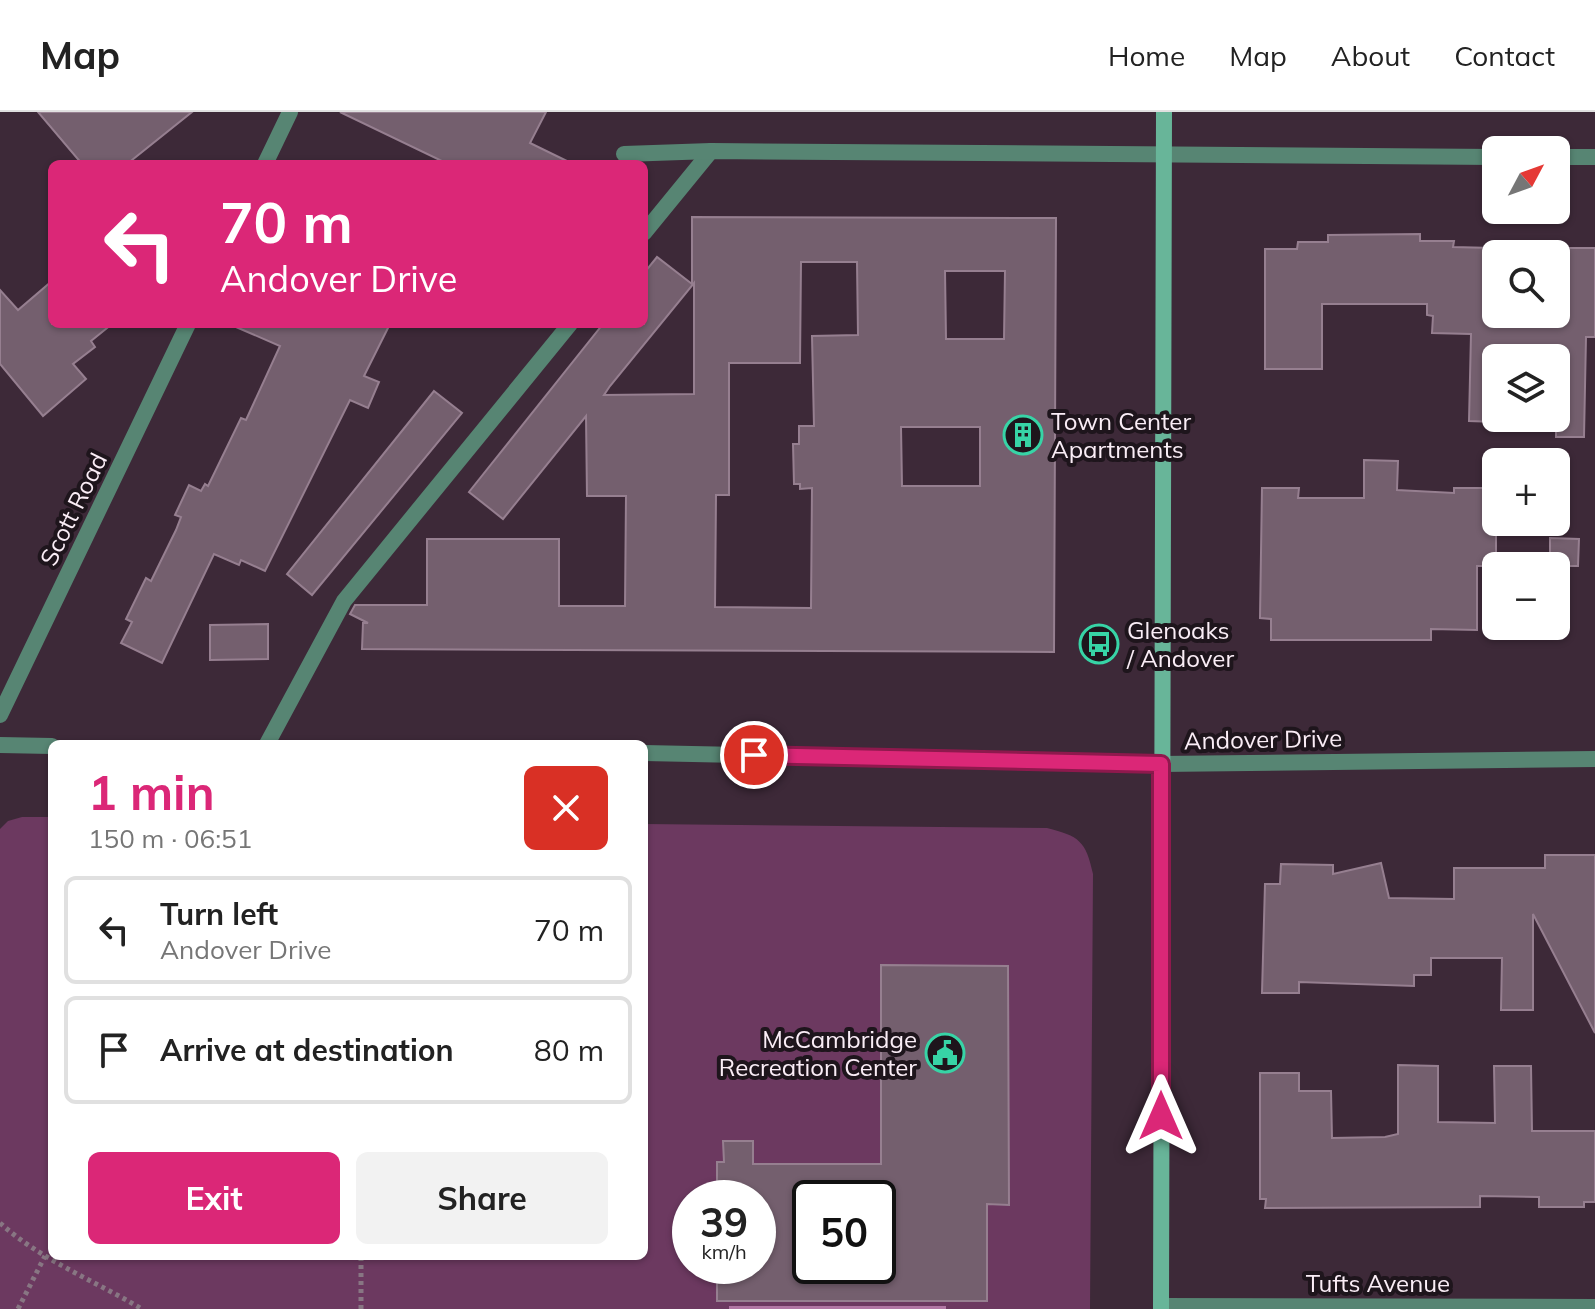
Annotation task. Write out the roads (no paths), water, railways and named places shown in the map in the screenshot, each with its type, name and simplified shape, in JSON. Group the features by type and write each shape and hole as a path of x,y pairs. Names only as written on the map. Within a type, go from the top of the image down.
{"main road":[{"path":"1161,1308 1164,112"}],"street":[{"path":"267,160 290,112"},
{"path":"648,228 711,151"},
{"path":"624,154 711,151 1482,157"},
{"path":"1570,157 1595,157"},
{"name":"Scott Road","path":"0,715 186,328"},
{"path":"269,740 344,601 567,328"},
{"path":"0,745 48,746"},
{"name":"Andover Drive","path":"648,753 1161,764 1595,759"},
{"name":"Tufts Avenue","path":"1161,1308 1595,1307"}],"place":[{"name":"Town Center Apartments","path":"1023,435"},
{"name":"Glenoaks / Andover","path":"1099,644"},
{"name":"McCambridge Recreation Center","path":"945,1053"}]}
